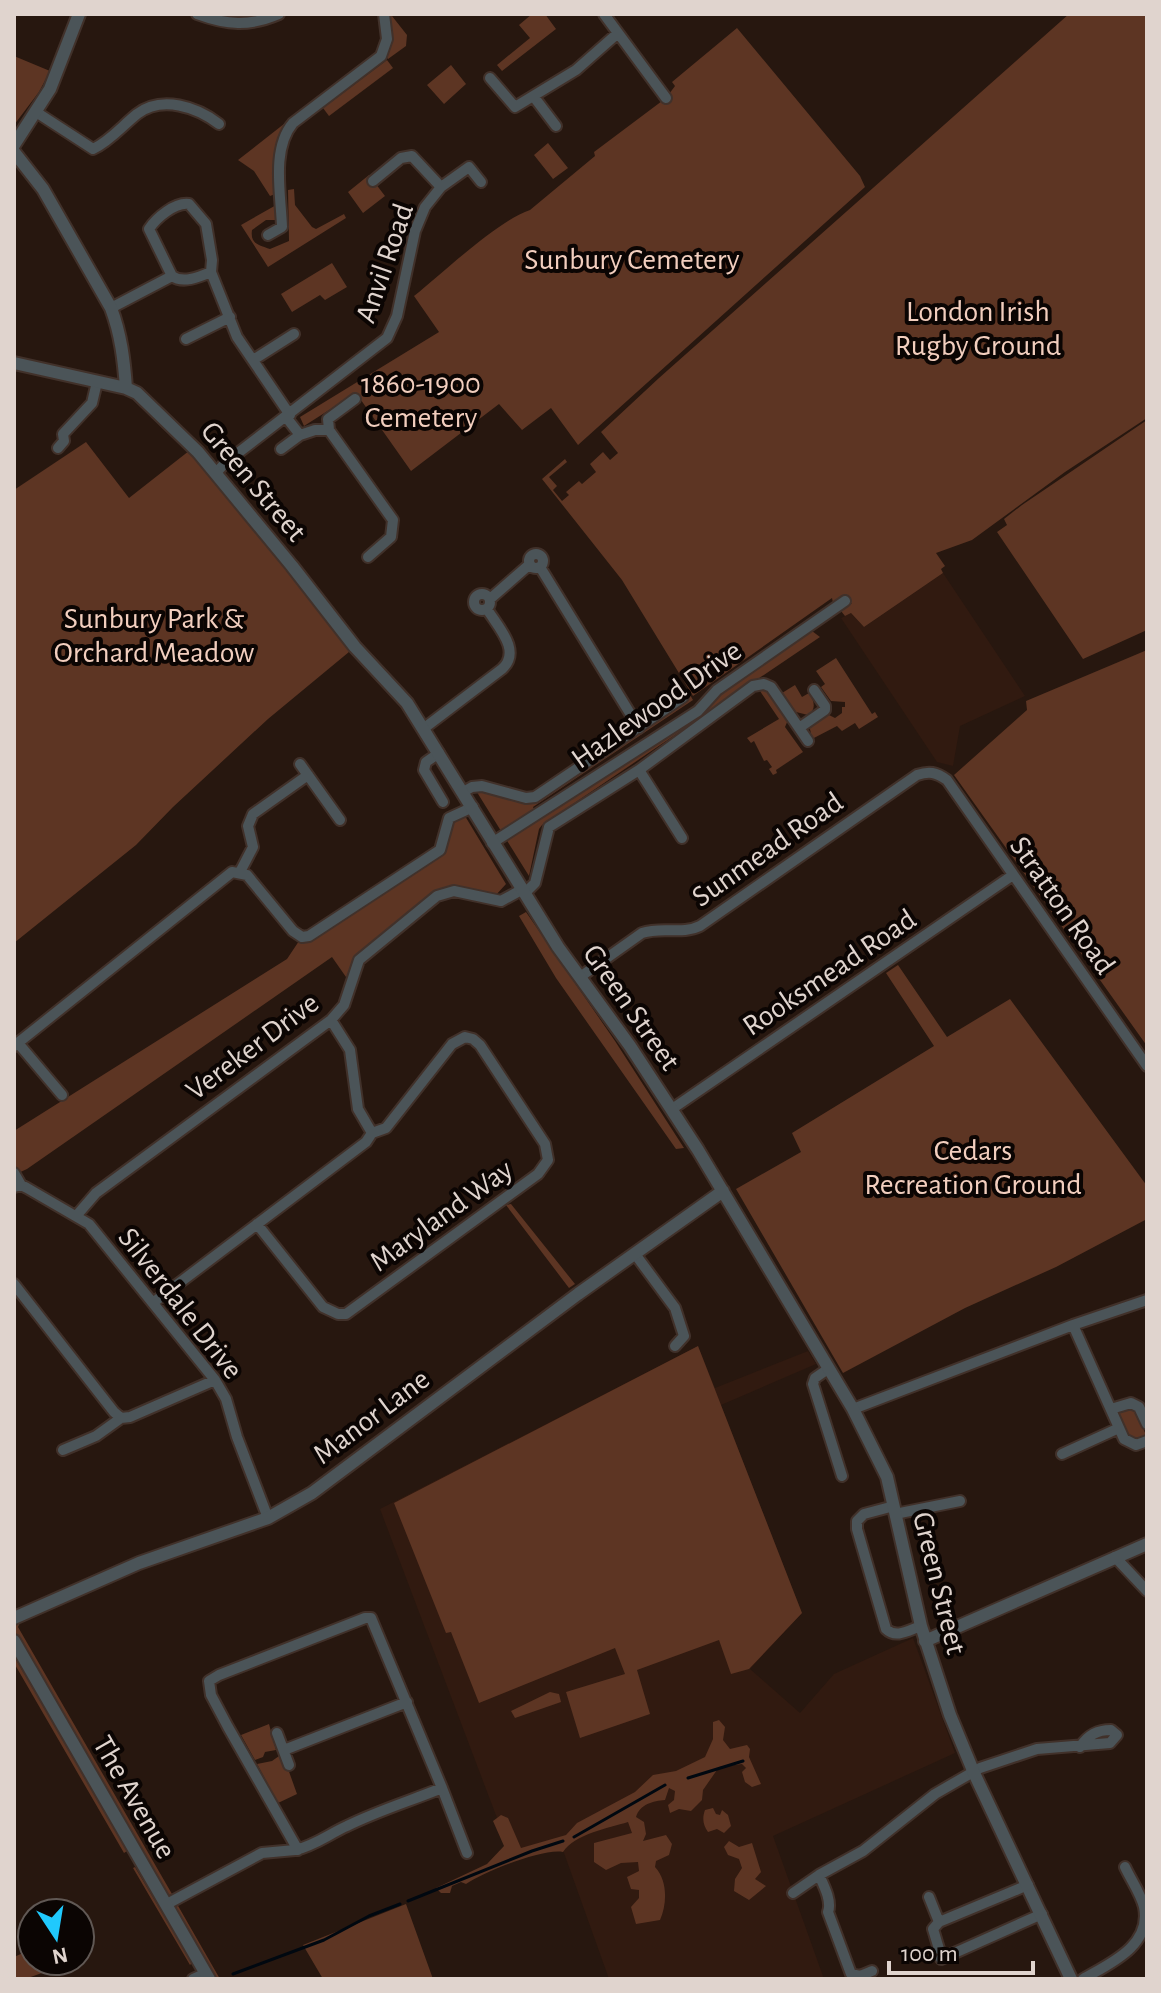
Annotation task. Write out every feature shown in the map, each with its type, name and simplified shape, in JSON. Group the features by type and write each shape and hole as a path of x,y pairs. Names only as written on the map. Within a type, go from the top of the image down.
{"street":[{"path":"14,145 59,70 79,14"},
{"path":"197,14 219,22 247,25 279,14"},
{"path":"268,235 282,227 280,149 284,136 293,123 381,56 387,39 384,14"},
{"path":"604,14 666,98"},
{"path":"490,78 515,107 576,70 618,33"},
{"path":"534,97 556,126"},
{"path":"36,112 93,149 145,108 161,104 192,109 219,124"},
{"path":"14,152 43,189 111,308 123,351 126,388 14,363"},
{"path":"373,181 401,158 412,156 441,187"},
{"name":"Anvil Road","path":"216,473 379,346 397,316 415,231 425,207 441,187 469,167 481,182"},
{"path":"211,272 189,280 172,276 151,235 150,226 178,204 185,203 206,224 211,272 237,337 300,435"},
{"path":"111,308 172,276"},
{"path":"186,339 230,317"},
{"path":"253,360 294,334"},
{"path":"58,448 64,441 63,434 92,403 97,382"},
{"name":"Green Street","path":"126,388 137,393 216,473 355,647 407,703 558,947 672,1109 853,1409 881,1463 925,1641 950,1715 1071,1979"},
{"path":"355,399 328,419 329,430 393,520 391,537 368,557"},
{"path":"281,449 300,435 329,430"},
{"path":"423,729 510,660 511,648 489,604 535,566 639,728"},
{"name":"Hazlewood Drive","path":"492,843 698,711 717,690 845,601"},
{"path":"524,891 535,883 549,827 639,770 753,686 764,684 775,691 808,741"},
{"path":"799,728 825,710 814,690"},
{"path":"463,792 482,786 526,798 535,797 683,697"},
{"path":"439,753 426,762 424,770 443,802"},
{"path":"300,764 333,817"},
{"path":"639,770 682,838"},
{"name":"Sunmead Road","path":"580,977 642,933 653,929 692,930 700,926 917,775 927,771 937,773"},
{"name":"Stratton Road","path":"937,773 947,780 1147,1066"},
{"path":"240,872 252,851 248,826 253,814 308,775"},
{"path":"62,1095 16,1044 226,876 240,872 247,875 297,934 309,936 440,850 449,818 473,807"},
{"name":"Rooksmead Road","path":"672,1109 1013,875"},
{"name":"Vereker Drive","path":"77,1215 96,1193 331,1020 344,1005 359,960 437,896 454,891 495,902 524,891"},
{"path":"331,1020 350,1050 358,1109 372,1133"},
{"name":"Maryland Way","path":"154,1302 257,1224 366,1142 372,1133 386,1128 452,1044 465,1037 473,1039 488,1057 545,1144 548,1160 538,1174 346,1314 323,1307 257,1224"},
{"path":"14,1173 17,1186"},
{"name":"Silverdale Drive","path":"17,1186 89,1224 215,1380 226,1399 268,1518"},
{"name":"Manor Lane","path":"14,1618 139,1563 268,1518 312,1493 723,1191"},
{"path":"635,1254 675,1308 684,1336 675,1346"},
{"path":"14,1284 121,1418"},
{"path":"853,1409 1147,1300"},
{"path":"1073,1325 1127,1442 1136,1445 1147,1441"},
{"path":"828,1369 815,1378 813,1384 842,1476"},
{"path":"63,1450 96,1436 121,1418 130,1417 215,1380"},
{"path":"1111,1409 1131,1403 1139,1407 1147,1424"},
{"path":"1062,1454 1119,1428"},
{"path":"921,1626 897,1634 890,1634 886,1629 857,1521 864,1514 960,1501"},
{"path":"925,1641 1147,1544"},
{"path":"1115,1557 1147,1591"},
{"path":"298,1850 211,1695 209,1681 351,1623 371,1618 467,1853"},
{"name":"The Avenue","path":"14,1641 208,1976"},
{"path":"284,1750 407,1702"},
{"path":"277,1733 289,1765"},
{"path":"793,1893 863,1851 935,1794 980,1768 1024,1752 1080,1747"},
{"path":"167,1904 262,1853 298,1850 349,1825 442,1788"},
{"path":"1083,1979 1122,1957 1139,1937 1143,1925 1143,1904 1125,1867"},
{"path":"819,1875 826,1890 828,1912 848,1976 860,1976 872,1971"},
{"path":"1028,1885 939,1922 933,1929 940,1954 1042,1914"},
{"path":"929,1897 939,1922"},
{"path":"193,1979 208,1976"}],"shaded area":[{"path":"943,573 1025,696 960,726 953,766 937,762 841,618 851,613 864,627"},
{"path":"698,1346 715,1388 808,1351 816,1364 721,1405 802,1613 750,1669 800,1713 834,1674 913,1638 955,1753 773,1836 824,1979 609,1979 559,1839 511,1855 380,1509"}],"green space":[{"path":"532,14 545,14 556,29 502,71 497,65 530,38 519,25"},
{"name":"London Irish Rugby Ground","path":"1069,14 1147,14 1147,418 1065,472 972,540 936,553 945,566 941,569 943,573 864,627 851,613 845,616 841,611 852,603 834,608 832,598 693,696 622,580 542,479 565,459 567,462 549,477 557,486 553,490 562,501 569,495 566,492 596,472 590,464 603,452 610,460 618,453 601,432"},
{"path":"392,16 407,35 406,46 388,59 383,52 385,19"},
{"name":"Sunbury Cemetery","path":"737,28 860,176 865,187 578,445 551,408 522,430 499,404 411,471 356,393 304,426 300,417 439,332 414,296 486,236 530,210 595,156 594,152 666,98 675,86 672,82"},
{"path":"14,56 50,71 39,92 14,125"},
{"path":"387,60 393,68 329,116 323,108"},
{"path":"451,65 466,84 444,104 427,85"},
{"path":"289,120 276,146 278,193 270,196 254,171 238,160"},
{"path":"548,143 568,168 553,179 534,155"},
{"path":"369,175 385,196 363,213 348,192"},
{"path":"294,189 295,205 312,227 316,229 344,214 346,218 268,267 241,225 278,204 277,220 266,220 252,230 252,238 270,249 289,241 288,190"},
{"path":"332,263 347,287 325,300 320,295 292,312 281,294"},
{"path":"1147,420 1147,630 1083,659 997,532 1007,525 1004,519 1022,505"},
{"name":"Sunbury Park & Orchard Meadow","path":"86,442 129,498 194,447 355,647 268,719 136,845 14,943 14,490"},
{"path":"812,631 820,637 542,825 529,876 475,789 526,801 681,701 686,688 693,700 533,807 539,819 701,714 720,695"},
{"path":"1147,650 1147,1046 954,775 1027,710 1026,701"},
{"path":"836,658 872,714 875,712 878,717 859,729 855,723 842,731 837,726 812,739 809,724 827,714 835,718 845,707 845,702 831,701 821,687 825,684 816,671"},
{"path":"795,685 802,697 809,693 812,699 814,707 808,715 796,712 782,693"},
{"path":"760,691 771,691 788,720 785,727 803,752 773,775 769,769 772,767 767,760 764,761 754,741 751,743 747,738 779,719"},
{"path":"465,816 506,884 495,896 454,888 435,892 346,977 332,957 27,1169 14,1175 14,1131 287,959 299,941 319,936 441,855 451,821"},
{"path":"526,912 684,1148 676,1149 556,978 519,916"},
{"name":"Cedars Recreation Ground","path":"898,965 947,1037 1010,999 1147,1186 1147,1219 1056,1267 965,1308 843,1373 736,1189 801,1152 792,1133 934,1046 886,973"},
{"path":"511,1204 575,1284 569,1288 506,1205"},
{"path":"698,1346 802,1613 749,1669 731,1674 719,1640 637,1670 650,1714 580,1738 566,1692 625,1674 615,1648 479,1703 451,1632 446,1633 394,1503"},
{"path":"1135,1410 1146,1435 1140,1442 1128,1440 1117,1413"},
{"path":"21,1620 18,1627 172,1894 167,1896 15,1636 14,1624"},
{"path":"14,1656 127,1851 124,1853 14,1663"},
{"path":"550,1692 559,1694 561,1702 515,1718 511,1711"},
{"path":"719,1720 725,1727 723,1740 730,1749 747,1745 750,1749 749,1757 761,1784 752,1787 745,1782 742,1772 746,1768 742,1764 719,1767 703,1790 702,1800 691,1811 679,1809 670,1813 668,1805 674,1800 675,1791 669,1788 665,1800 652,1802 641,1809 636,1817 644,1822 646,1834 643,1841 666,1835 672,1844 669,1855 656,1861 655,1867 665,1893 660,1920 636,1924 631,1907 639,1898 639,1890 631,1889 627,1877 639,1871 638,1862 621,1863 606,1870 594,1862 594,1843 632,1833 628,1822 584,1836 563,1852 528,1857 466,1884 461,1882 452,1886 450,1893 441,1893 436,1888 487,1864 504,1846 493,1821 501,1815 508,1818 521,1848 566,1835 577,1823 635,1792 653,1775 676,1771 705,1757 713,1739 713,1722"},
{"path":"269,1724 276,1750 265,1752 263,1757 255,1760 241,1735"},
{"path":"279,1756 287,1766 297,1794 278,1803 257,1764"},
{"path":"713,1808 716,1814 720,1815 722,1810 728,1815 731,1826 724,1833 717,1829 708,1832 705,1827 705,1810"},
{"path":"729,1841 739,1847 752,1843 761,1872 755,1879 766,1886 749,1900 734,1891 735,1879 742,1868 739,1859 728,1855 724,1847"},
{"path":"133,1868 192,1963 190,1965"},
{"path":"177,1904 220,1979 214,1979 173,1906"},
{"path":"406,1904 433,1979 323,1979 303,1945"},
{"path":"14,1957 16,1977 31,1977 14,1979"}],"waterway":[{"path":"688,1778 743,1761"},
{"path":"574,1837 665,1785"},
{"path":"408,1901 563,1841"},
{"path":"233,1974 324,1940 369,1916 400,1904"}],"park label":[{"name":"1860-1900 Cemetery","path":"421,400"}]}
